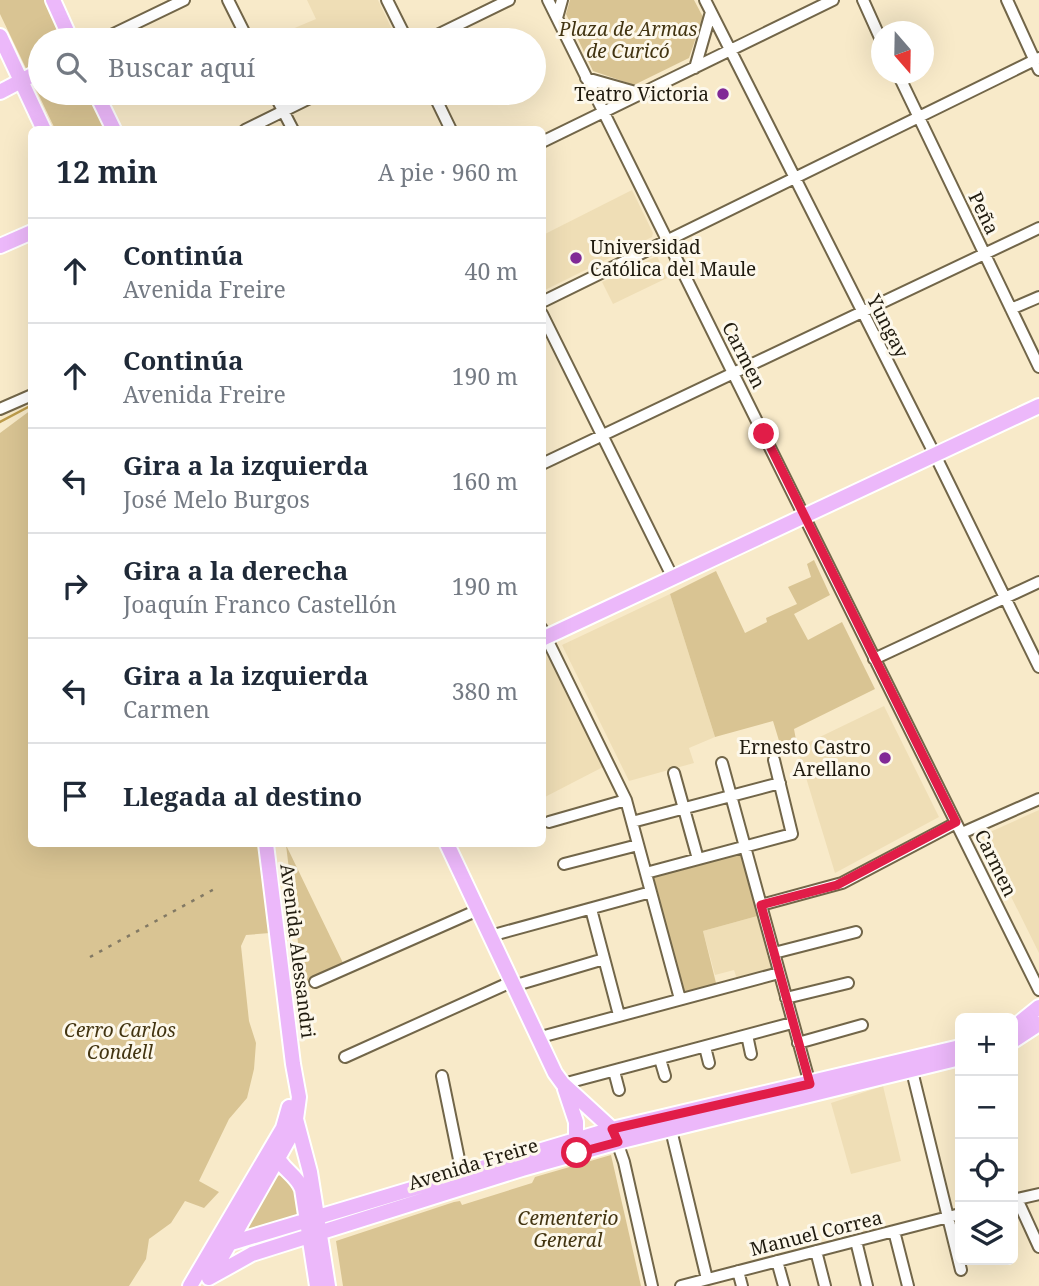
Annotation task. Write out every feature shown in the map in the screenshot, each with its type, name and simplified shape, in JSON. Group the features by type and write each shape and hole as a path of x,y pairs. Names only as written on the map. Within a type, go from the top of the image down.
{"main road":[{"path":"52,0 65,28"},
{"path":"0,36 28,96"},
{"path":"0,92 28,77"},
{"path":"32,105 42,126"},
{"path":"102,105 112,126"},
{"path":"0,246 28,234"},
{"path":"546,634 673,578 1039,406"},
{"name":"Avenida Alessandri","path":"266,847 293,1063"},
{"path":"448,847 537,1038 563,1084 576,1122 576,1140"},
{"path":"1018,1024 1039,1007"},
{"path":"1018,1038 1039,1024"},
{"name":"Avenida Freire","path":"210,1252 231,1243 576,1140 671,1130 910,1066 955,1049"},
{"name":"Avenida Freire","path":"207,1282 251,1254 522,1169 615,1136 810,1084 955,1059"},
{"path":"207,1282 278,1160 296,1119 299,1092 293,1063"},
{"path":"190,1286 283,1128 289,1107 293,1063"},
{"path":"563,1084 615,1136"},
{"path":"296,1119 304,1147 315,1233 317,1286"},
{"path":"275,1141 278,1160 296,1176 313,1218"},
{"path":"315,1233 328,1286"}],"street":[{"path":"126,28 184,0"},
{"path":"228,0 242,28"},
{"path":"387,0 401,28"},
{"path":"452,28 509,0"},
{"name":"Carmen","path":"548,0 1039,990"},
{"path":"556,18 562,0"},
{"name":"Yungay","path":"705,0 1039,667"},
{"path":"546,140 833,0"},
{"path":"863,0 872,21"},
{"path":"546,300 919,117 1037,63 1007,0"},
{"path":"695,68 711,12"},
{"path":"586,78 639,93"},
{"name":"Peña","path":"903,84 1039,367"},
{"path":"281,105 291,126"},
{"path":"253,126 296,105"},
{"path":"439,105 449,126"},
{"path":"546,462 1039,228"},
{"path":"1011,309 1039,297"},
{"path":"546,322 673,578"},
{"path":"0,409 28,397"},
{"path":"874,659 1039,582"},
{"path":"546,639 626,800 680,999"},
{"path":"646,873 792,834 774,760"},
{"path":"722,763 810,1084"},
{"path":"674,773 698,859"},
{"path":"632,822 780,783"},
{"path":"761,905 837,885 959,828 1039,799"},
{"path":"549,822 626,800"},
{"path":"564,864 638,845"},
{"path":"489,936 651,892"},
{"path":"590,909 618,1015"},
{"path":"315,982 478,910"},
{"path":"774,953 856,932"},
{"path":"345,1057 512,984 604,959"},
{"path":"537,1038 779,973"},
{"path":"786,998 848,983"},
{"path":"563,1084 792,1023"},
{"path":"798,1043 862,1025"},
{"path":"747,1035 751,1054"},
{"path":"705,1046 709,1063"},
{"path":"660,1059 665,1076"},
{"path":"910,1066 961,1270"},
{"path":"614,1071 619,1090"},
{"path":"443,1076 462,1174"},
{"path":"671,1130 702,1282"},
{"path":"615,1136 652,1286"},
{"path":"1018,1199 1039,1194"},
{"path":"1016,1202 1039,1247"},
{"name":"Manuel Correa","path":"681,1286 955,1215"},
{"path":"894,1231 908,1286"},
{"path":"856,1241 867,1286"},
{"path":"817,1251 825,1286"},
{"path":"778,1261 784,1286"},
{"path":"738,1271 742,1286"}],"shaded area":[{"path":"307,0 378,0 391,28 295,28 316,19"},
{"name":"Universidad Católica del Maule","path":"632,190 653,233 652,237 546,290 546,233"},
{"path":"657,256 667,278 613,304 602,282"},
{"path":"670,594 715,737 689,748 694,763 629,781 562,645"},
{"path":"546,653 603,767 546,796"},
{"path":"884,706 939,817 835,873 797,748"},
{"path":"1039,810 1039,953 981,836"},
{"path":"761,915 776,972 738,982 734,970 715,975 703,931"},
{"path":"883,1086 901,1161 851,1174 831,1103"}],"green space":[{"path":"0,0 48,0 60,28 28,28 28,73 0,14"},
{"name":"Plaza de Armas de Curicó","path":"570,0 694,0 703,17 689,58 634,85 593,71 566,14"},
{"path":"44,105 95,105 106,126 54,126"},
{"name":"Cerro Carlos Condell","path":"28,412 28,847 260,847 270,933 246,935 241,946 249,1021 256,1043 254,1069 247,1098 229,1119 199,1181 219,1192 204,1208 185,1201 171,1223 149,1239 146,1259 129,1286 0,1286 0,433"},
{"path":"814,560 830,595 794,614 808,640 842,622 875,689 794,729 796,740 780,744 773,721 715,737 670,594 716,571 745,633 767,622 766,618 797,604 788,587 811,577 807,564"},
{"path":"286,847 344,965 303,983"},
{"path":"743,850 761,915 703,931 717,987 685,995 653,875"},
{"name":"Cementerio General","path":"611,1155 641,1286 343,1286 336,1241 454,1202 460,1201 462,1205 532,1183 535,1177"},
{"path":"289,1175 302,1210 300,1216 242,1233 272,1176"}],"waterway":[{"path":"0,422 28,407"}],"railway":[{"path":"90,957 218,887"}],"place":[{"name":"Teatro Victoria","path":"723,94"},
{"name":"Universidad Católica del Maule","path":"576,258"},
{"name":"Ernesto Castro Arellano","path":"885,758"}],"route":[{"path":"577,1153 618,1142 612,1129 810,1084 761,905 837,885 956,822 764,434"}]}
